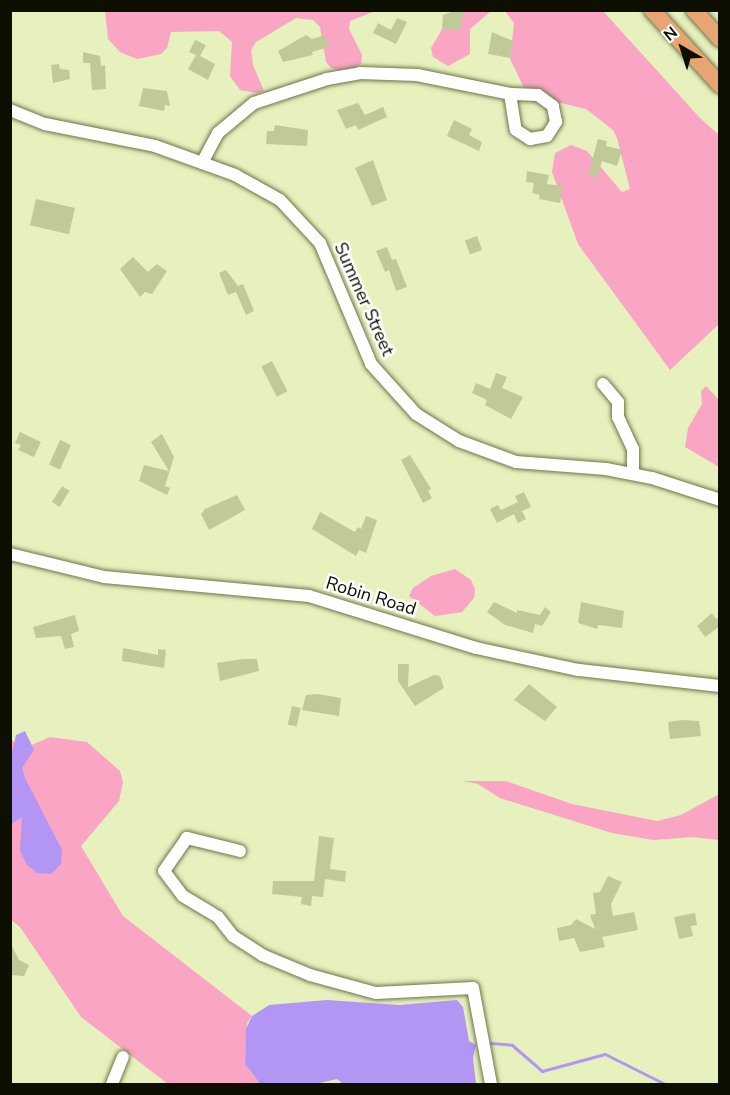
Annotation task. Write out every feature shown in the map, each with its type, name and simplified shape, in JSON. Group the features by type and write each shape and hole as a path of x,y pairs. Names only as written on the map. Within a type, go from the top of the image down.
{"highway":[{"path":"652,10 720,85"},
{"path":"694,10 720,39"}],"street":[{"path":"202,163 218,133 236,115 274,95 327,79 389,72 510,94 538,95 553,106 556,122 547,136 530,139 516,130 510,94"},
{"name":"Summer Street","path":"10,110 45,124 155,146 260,188 280,200 309,227 327,257 371,364 416,414 459,441 516,462 633,474 690,488 720,500"},
{"path":"603,384 618,402 618,417 633,449 633,474"},
{"name":"Robin Road","path":"10,554 104,577 309,596 476,648 579,670 720,686"},
{"path":"240,851 187,838 164,871 183,896 218,917 233,936 262,955 310,975 376,993 472,988 491,1084"},
{"path":"112,1084 123,1057"}],"shaded area":[{"path":"105,11 375,11 350,21 349,29 362,55 361,64 347,72 331,68 326,62 320,27 313,20 296,18 256,42 251,50 253,65 264,91 257,93 240,90 230,76 232,42 219,31 171,32 167,48 161,54 137,59 120,52 108,39"},
{"path":"453,11 491,11 470,29 470,54 448,66 433,57 431,48"},
{"path":"505,11 603,11 700,118 719,135 719,324 670,370 578,244 552,172 555,153 571,145 587,151 622,192 630,189 617,138 613,130 586,109 561,103 545,107 525,90 510,59 514,23"},
{"path":"706,386 719,400 719,467 685,447 688,428 702,404 701,391"},
{"path":"455,569 471,580 475,589 474,598 462,612 435,616 409,596 413,588 431,576"},
{"path":"25,731 34,750 22,768 25,778 62,850 61,864 51,874 37,873 27,865 20,851 22,817 11,824 11,757 16,735"},
{"path":"50,737 87,742 120,771 123,782 119,801 81,846 123,916 252,1016 247,1023 245,1057 249,1070 260,1084 168,1084 81,1017 20,927 11,920 10,738 22,749"},
{"path":"462,781 506,781 572,804 657,821 681,815 719,794 719,840 693,837 653,840 612,833 500,798 478,784"},
{"path":"327,1000 399,1005 457,1000 463,1007 469,1041 476,1045 473,1058 476,1084 343,1084 337,1079 320,1083 260,1084 245,1064 246,1029 252,1016 269,1005"}],"building":[{"path":"464,10 460,30 442,29 443,15"},
{"path":"397,18 407,22 396,44 373,33 378,23 391,30"},
{"path":"492,32 513,41 510,58 488,54"},
{"path":"306,35 312,39 325,35 329,47 312,52 313,55 283,62 278,51"},
{"path":"195,40 206,45 200,56 215,64 208,80 188,69 196,55 189,52"},
{"path":"83,52 100,56 101,66 105,65 106,89 92,90 90,63 83,63"},
{"path":"59,64 60,69 69,70 70,79 53,83 51,65"},
{"path":"143,88 167,91 170,106 165,105 164,111 139,106"},
{"path":"358,103 365,115 383,107 387,117 358,130 356,125 346,129 337,110"},
{"path":"454,120 472,129 469,135 482,142 479,151 447,136"},
{"path":"275,125 308,130 307,146 266,144 267,131 274,131"},
{"path":"598,139 607,141 606,146 622,150 617,166 602,161 597,177 588,175"},
{"path":"373,160 387,200 372,206 355,168"},
{"path":"527,171 549,175 547,184 563,186 560,203 539,199 540,195 532,193 534,183 526,182"},
{"path":"36,199 75,208 69,234 30,225"},
{"path":"477,236 482,250 470,255 465,240"},
{"path":"387,247 392,260 396,259 407,287 396,291 389,270 385,272 376,251"},
{"path":"133,257 148,272 157,264 167,271 152,294 145,292 140,297 120,269"},
{"path":"226,270 238,286 243,284 254,311 246,315 236,292 228,295 219,273"},
{"path":"272,361 287,391 277,397 261,366"},
{"path":"496,373 507,377 502,388 523,397 511,419 485,405 487,400 472,393 476,383 490,389"},
{"path":"20,432 41,442 34,457 18,450 21,445 15,443"},
{"path":"162,434 174,457 165,486 170,488 167,495 139,481 144,465 169,471 151,442"},
{"path":"60,440 71,445 60,470 49,465"},
{"path":"410,455 431,489 428,491 432,498 423,503 401,460"},
{"path":"62,486 70,491 60,507 52,502"},
{"path":"524,492 531,507 522,511 526,519 518,523 514,514 497,523 490,509 498,505 501,510 518,502 515,496"},
{"path":"237,495 245,510 209,530 201,514 205,509"},
{"path":"320,512 355,532 358,527 361,529 366,516 377,520 366,553 359,550 356,556 312,529"},
{"path":"494,602 517,613 517,610 540,615 545,607 551,612 542,626 535,624 533,633 505,625 487,612"},
{"path":"581,602 624,611 622,628 598,625 597,629 578,623"},
{"path":"712,613 716,619 720,616 720,626 705,637 697,626"},
{"path":"75,615 79,631 71,634 74,647 65,649 61,636 36,638 33,627"},
{"path":"123,648 158,655 158,649 166,650 164,668 122,661"},
{"path":"257,659 259,671 220,681 217,663"},
{"path":"398,664 409,664 408,687 434,675 440,676 444,688 415,706 398,681"},
{"path":"529,684 557,707 545,721 514,700"},
{"path":"318,694 341,698 339,716 302,710 306,695"},
{"path":"292,706 301,708 296,727 288,725"},
{"path":"699,721 701,736 670,739 668,722"},
{"path":"319,836 334,838 330,869 346,871 345,882 325,879 323,897 312,896 311,906 301,904 302,897 272,894 273,881 314,881"},
{"path":"608,876 622,882 611,904 613,916 634,912 638,930 602,937 605,947 580,952 574,938 559,941 557,928 571,925 576,919 595,929 590,915 596,914 593,893 600,892"},
{"path":"695,913 697,925 691,926 693,936 679,939 674,917"},
{"path":"10,942 19,960 29,965 24,976 10,975"}],"waterway":[{"path":"491,1043 512,1045 542,1071 605,1054 665,1084"}]}
